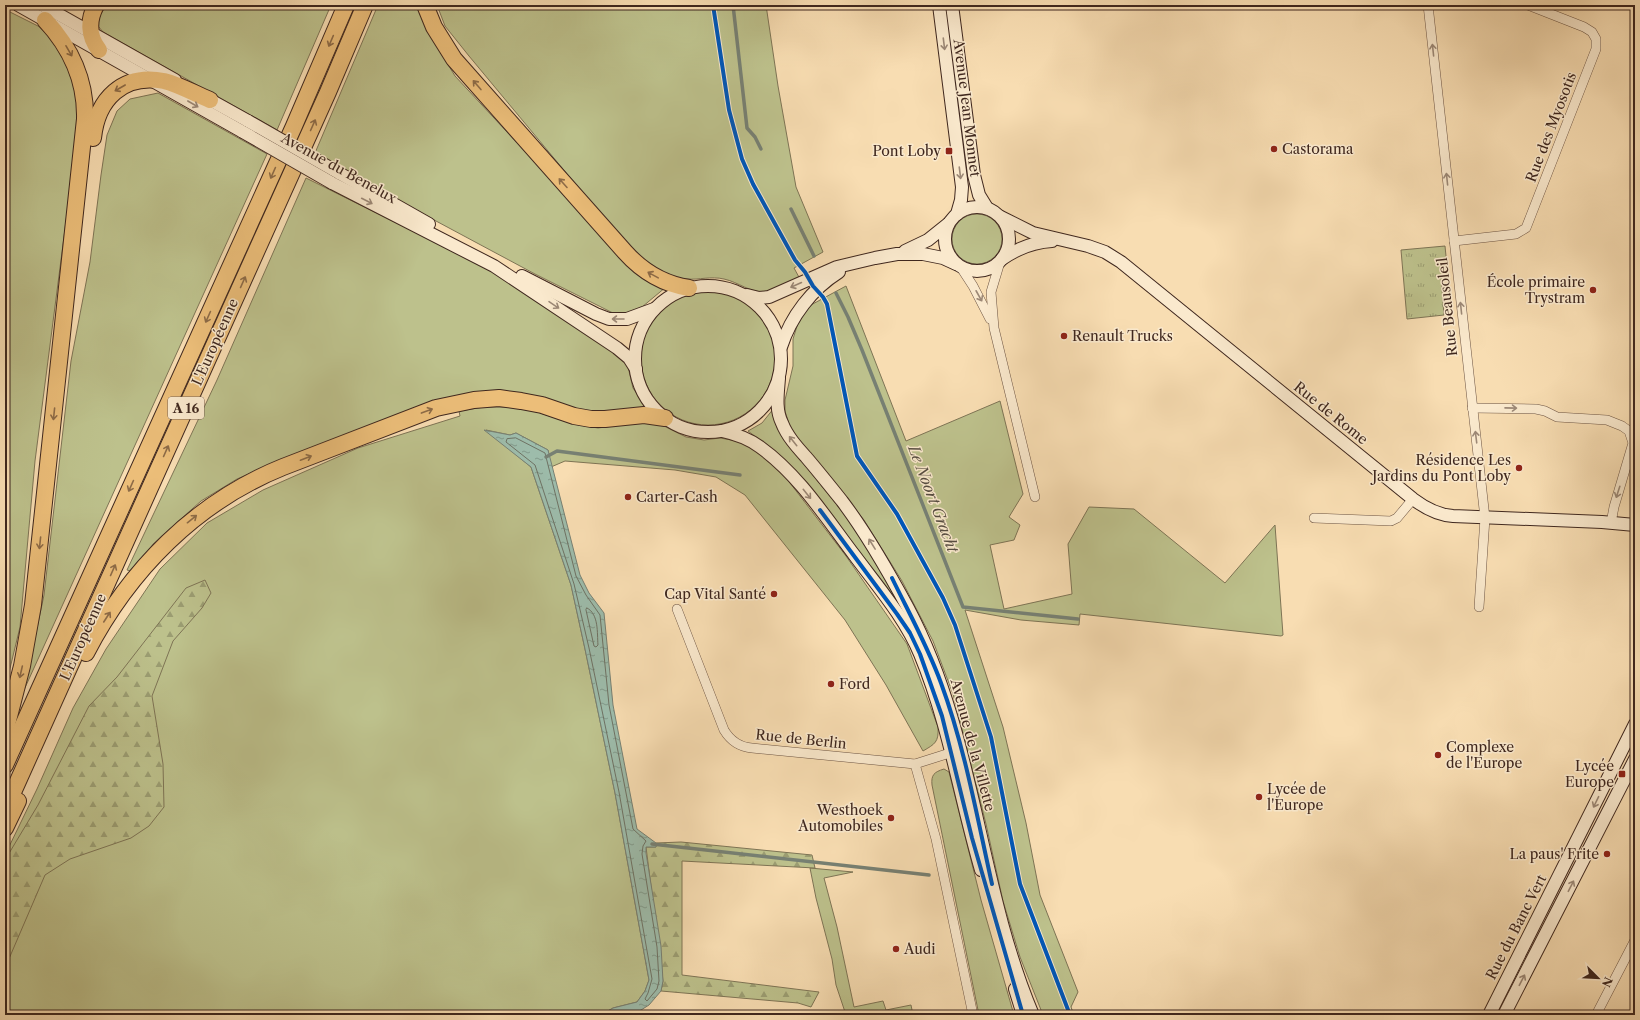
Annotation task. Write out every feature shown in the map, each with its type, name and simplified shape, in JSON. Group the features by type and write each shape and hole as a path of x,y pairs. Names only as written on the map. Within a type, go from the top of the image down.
{"highway":[{"path":"96,5 90,21 90,32 93,42 98,50"},
{"name":"L'Européenne","path":"5,765 294,126 346,5"},
{"name":"L'Européenne","path":"5,810 328,92 365,5"},
{"path":"425,5 436,31 454,58 630,258 654,277 689,288"},
{"path":"5,732 22,666 32,617 83,144 85,104 81,81 73,59 43,13"},
{"path":"57,387 78,265 94,130 97,117 105,101 119,88 138,81 152,80 169,83 210,100"},
{"path":"5,828 86,654 113,607 143,568 166,543 199,514 230,493 283,467 419,414 459,402 491,398 521,401 574,416 591,419 644,415 665,418"}],"main road":[{"name":"Avenue du Benelux","path":"18,5 43,13 90,32 210,100 245,127"},
{"name":"Avenue Jean Monnet","path":"939,5 962,187 961,200 957,214"},
{"name":"Avenue Jean Monnet","path":"952,5 974,175 982,203 987,208"},
{"name":"Avenue du Benelux","path":"43,13 98,50 152,80 245,127 509,275 617,348 629,358 636,369"},
{"name":"Avenue du Benelux","path":"336,178 603,317 621,320 655,309"},
{"path":"744,295 759,298 769,297 837,267 897,254 928,240 964,209 972,207 987,208 1001,217 1007,228 1009,240 1007,250 1001,260 991,268 982,271 969,270 942,258 930,255 897,254"},
{"name":"Rue de Rome","path":"1001,217 1033,233 1084,244 1100,250 1121,262 1413,500 1426,508 1448,516 1635,525"},
{"path":"949,223 945,237 946,247 950,256 958,265"},
{"name":"Rue de Rome","path":"1001,260 1014,251 1028,245 1063,240"},
{"path":"781,347 792,321 813,292 828,279 858,262"},
{"path":"702,285 716,286 729,288 744,295 758,305 769,318 776,330 781,347 779,378 769,400 756,414 740,425 722,431 706,432 690,430 679,426 665,418 654,407 644,395 638,380 635,357 638,338 646,321 655,309 671,296 689,288 702,285"},
{"name":"Avenue de la Villette","path":"779,378 778,410 782,423 789,436 858,522 889,573 916,625 934,665 948,703 972,838 1023,1015"},
{"name":"Avenue de la Villette","path":"722,431 740,435 755,443 788,472 814,502 892,606 910,633 920,654 956,751 1004,935 1019,981 1033,1015"},
{"name":"Rue du Banc Vert","path":"1489,1015 1635,724"},
{"path":"1504,1015 1635,759"}],"street":[{"name":"Rue Beausoleil","path":"1428,5 1485,518 1479,607"},
{"name":"Rue des Myosotis","path":"1454,241 1516,234 1526,228 1596,49 1596,39 1589,30 1528,5"},
{"path":"1001,260 993,280 991,292 994,328 1035,497"},
{"path":"958,265 980,298 994,328"},
{"path":"1472,408 1539,409 1556,417 1604,420 1626,428 1631,435 1633,443 1614,507 1611,523"},
{"path":"1314,518 1391,521 1397,518 1413,500"},
{"name":"Rue de Berlin","path":"677,609 726,733 735,742 752,748 915,764 956,751"},
{"path":"915,764 936,839 973,1015"},
{"path":"1596,1015 1635,940"}],"green space":[{"path":"110,5 331,5 277,130 103,32 98,26 99,19 103,11"},
{"path":"378,5 419,5 433,40 455,76 623,257 666,287 636,312 625,314 613,313 535,274 436,221 315,153"},
{"path":"437,5 766,5 778,86 796,187 823,252 794,268 800,279 765,292 755,291 729,280 719,278 687,279 677,277 651,265 622,240 469,56 445,26"},
{"path":"6,10 38,26 55,42 70,70 78,104 76,144 35,461 20,627 5,689"},
{"path":"158,93 267,154 24,690 44,595 71,361 90,262 107,135 117,111 130,99"},
{"path":"306,178 501,275 624,360 628,367 633,388 647,409 596,413 502,392 279,461 237,479 201,501 153,544 134,572 127,570 217,380"},
{"path":"977,214 986,216 997,225 1002,239 1000,248 991,259 977,264 968,262 957,253 952,239 954,230 963,219"},
{"path":"1445,246 1448,276 1441,276 1444,315 1407,319 1401,250"},
{"path":"846,286 906,441 1000,401 1023,494 1009,517 1020,525 1014,540 990,545 1004,609 1072,594 1068,544 1089,507 1134,509 1225,583 1275,525 1283,635 1281,636 1080,614 1079,625 1021,620 965,610 1003,727 1026,823 1040,895 1078,992 1071,1007 1074,1015 1043,1015 1020,957 1003,901 986,824 953,694 933,641 902,581 864,520 834,482 792,434 785,411 785,400 793,366 793,339 798,323 809,306"},
{"path":"715,291 740,299 760,316 770,332 774,345 774,371 770,384 764,395 750,410 734,420 721,424 701,425 676,417 656,400 646,384 642,371 641,351 649,326 666,306 682,296 695,292"},
{"path":"484,407 513,407 537,412 574,424 598,428 643,422 658,423 686,437 704,440 720,438 737,441 761,452 787,479 846,556 907,644 938,727 938,736 935,742 923,751 886,685 845,620 745,495 716,477 675,470 565,461 551,467 548,450 516,433 510,435 486,430 531,467 571,585 615,793 649,980 645,991 637,1002 613,1008 601,1015 5,1015 5,855 37,789 73,708 106,649 160,569 207,523 263,490 358,448 460,416 459,411"},
{"path":"774,408 777,428 853,525 877,561 909,620 803,479 773,450 748,431 762,423"},
{"path":"205,580 211,593 202,608 173,641 152,696 163,764 164,807 149,826 131,838 70,859 45,875 5,968 5,860 38,805 89,706 117,677 186,588"},
{"path":"944,769 949,772 981,900 1014,1015 979,1015 932,785 934,774"},
{"path":"681,842 812,855 815,868 682,861 682,975 819,992 811,1007 798,1003 661,991 663,981 646,847 656,847 656,843"},
{"path":"810,868 853,872 824,878 837,927 854,1007 883,1001 886,1010 911,1005 913,1015 846,1015 836,985 832,959 816,898"}],"water":[{"path":"484,430 510,435 516,433 548,450 580,575 589,593 604,613 613,705 637,829 656,843 656,847 646,847 646,853 661,946 663,981 661,991 649,1005 633,1015 601,1015 613,1008 637,1002 645,991 649,980 615,793 571,585 531,467"}],"waterway":[{"name":"Le Noort Gracht","path":"733,5 747,128 755,137 761,149"},
{"name":"Le Noort Gracht","path":"791,209 814,256"},
{"name":"Le Noort Gracht","path":"836,293 862,350 963,607 1078,619"},
{"path":"546,457 557,451 740,475"},
{"path":"652,844 929,875"}],"cycle path":[{"path":"713,5 729,110 742,159 753,184 795,260 827,304 857,456 897,514 943,598 955,625 991,737 1020,884 1070,1015"},
{"path":"820,510 897,614 910,633 920,654 942,716 972,838 1023,1015"},
{"path":"892,578 918,630 941,683 964,757 992,884"}],"place":[{"name":"Castorama","path":"1274,149"},
{"name":"Pont Loby","path":"949,151"},
{"name":"École primaire Trystram","path":"1593,290"},
{"name":"Renault Trucks","path":"1064,336"},
{"name":"Résidence Les Jardins du Pont Loby","path":"1519,468"},
{"name":"Carter-Cash","path":"628,497"},
{"name":"Cap Vital Santé","path":"774,594"},
{"name":"Ford","path":"831,684"},
{"name":"Complexe de l'Europe","path":"1438,755"},
{"name":"Lycée Europe","path":"1622,774"},
{"name":"Lycée de l'Europe","path":"1259,797"},
{"name":"Westhoek Automobiles","path":"891,818"},
{"name":"La paus' Frite","path":"1607,854"},
{"name":"Audi","path":"896,949"}]}
